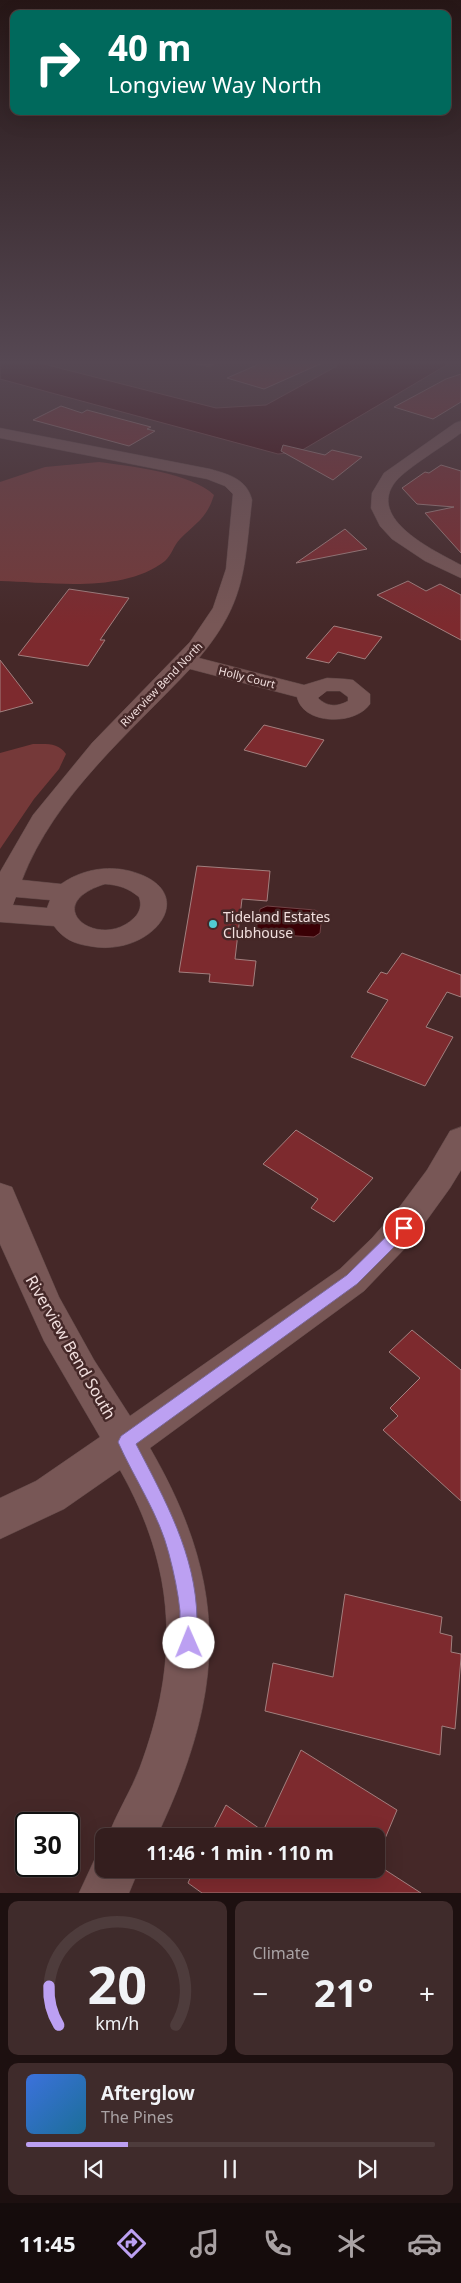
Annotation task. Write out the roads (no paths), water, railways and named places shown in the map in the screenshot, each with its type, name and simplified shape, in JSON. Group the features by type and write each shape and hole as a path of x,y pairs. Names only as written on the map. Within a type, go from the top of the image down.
{"street":[{"name":"Riverview Bend North","path":"2,892 26,845 49,807 110,737 197,648 217,619 231,588 242,500 240,490 227,480 199,472 78,448"},
{"path":"430,448 390,477 384,486 379,499 384,520 397,533 461,572"},
{"name":"Holly Court","path":"185,661 308,693"},
{"path":"116,876 130,879 142,885 150,893 154,903 154,913 138,931 108,939 92,939 78,934 67,927 61,918 59,909 61,901 67,893 78,884 93,878 116,876"},
{"path":"2,892 67,893"},
{"path":"0,913 61,918"},
{"path":"0,1519 50,1495 357,1275 384,1250 415,1214 435,1185 461,1140"},
{"name":"Riverview Bend South","path":"0,1197 27,1270 52,1320 126,1442 165,1518 177,1552 187,1602 189,1643 174,1737 152,1797 136,1828"},
{"path":"103,1893 110,1878"}],"place":[{"name":"Tideland Estates Clubhouse","path":"213,924"}]}
